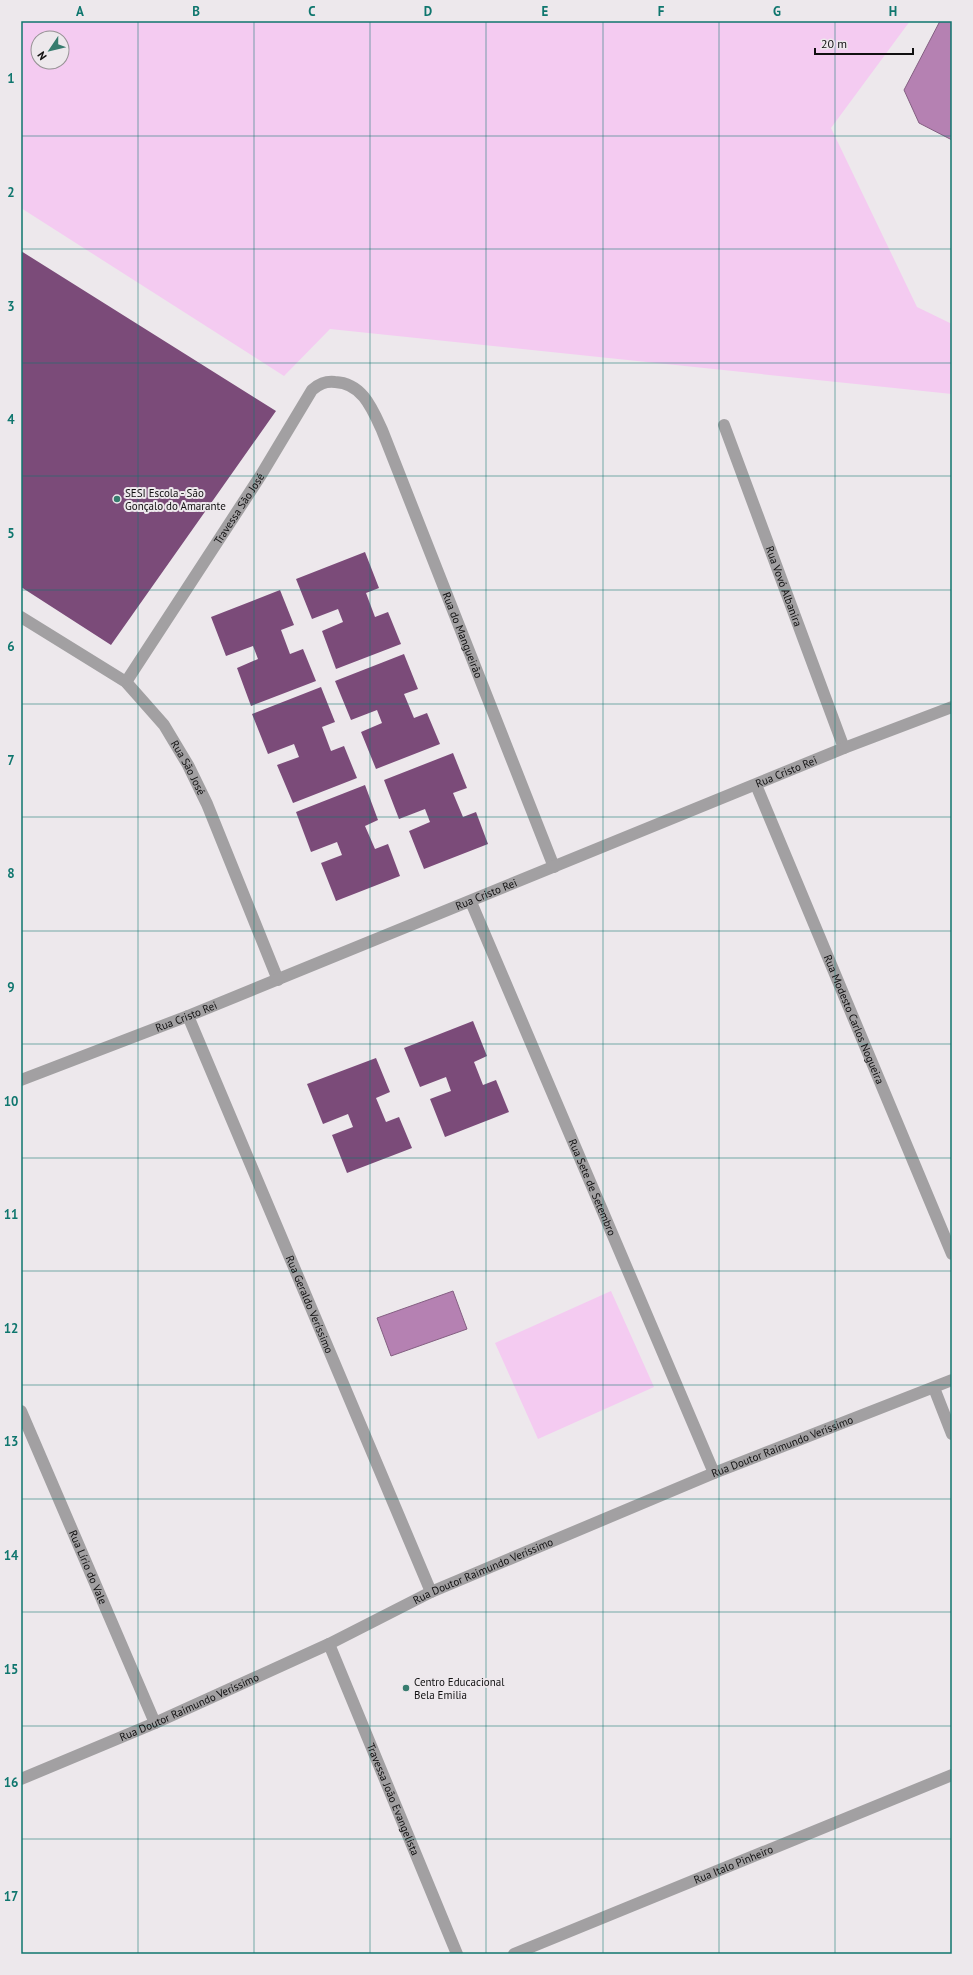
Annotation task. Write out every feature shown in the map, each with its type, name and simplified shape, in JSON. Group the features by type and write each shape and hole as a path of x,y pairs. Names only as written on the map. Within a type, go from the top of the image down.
{"street":[{"name":"Travessa São José","path":"126,682 261,475 312,390 324,382 344,382 354,386 369,404"},
{"name":"Rua do Mangueirão","path":"369,404 382,430 554,867"},
{"name":"Rua Vovó Albanira","path":"724,425 844,748"},
{"name":"Rua São José","path":"21,617 126,682 164,725 188,765 207,804 278,980"},
{"name":"Rua Cristo Rei","path":"21,1080 278,980 844,748 952,707"},
{"name":"Rua Modesto Carlos Nogueira","path":"756,785 952,1254"},
{"name":"Rua Sete de Setembro","path":"471,902 714,1473"},
{"name":"Rua Geraldo Veríssimo","path":"188,1016 431,1592"},
{"name":"Rua Doutor Raimundo Veríssimo","path":"21,1779 155,1723 329,1644 431,1592 714,1473 952,1380"},
{"path":"934,1388 952,1434"},
{"name":"Rua Lírio do Vale","path":"21,1411 155,1723"},
{"name":"Travessa João Evangelista","path":"329,1644 457,1954"},
{"name":"Rua Italo Pinheiro","path":"514,1954 952,1775"}],"shaded area":[{"path":"21,21 910,21 831,128 917,307 952,324 952,394 330,329 284,376 21,208"},
{"path":"940,21 952,21 952,140 919,123 904,90"},
{"path":"453,1291 467,1329 391,1356 377,1318"},
{"path":"611,1291 654,1387 538,1439 495,1343"}],"building":[{"name":"SESI Escola - São Gonçalo do Amarante","path":"21,251 276,411 111,645 21,587"},
{"path":"365,552 379,588 366,593 375,617 388,612 401,644 336,669 322,631 343,622 338,609 312,619 296,579"},
{"path":"280,590 294,625 281,630 290,654 303,649 316,681 251,706 237,668 258,659 253,646 226,656 211,617"},
{"path":"404,654 418,689 404,694 414,718 427,713 440,744 376,769 361,732 382,723 377,710 351,720 335,681"},
{"path":"321,687 335,722 322,727 331,751 344,746 357,778 293,803 277,765 299,757 294,744 268,754 252,714"},
{"path":"453,753 467,788 453,793 463,817 476,812 488,844 424,869 409,831 430,822 425,809 399,819 384,780"},
{"path":"365,785 378,820 365,826 375,849 388,844 400,876 336,901 321,863 342,855 337,842 311,852 296,812"},
{"path":"473,1021 487,1056 474,1062 483,1085 496,1080 509,1112 445,1137 430,1099 451,1091 446,1077 420,1087 404,1048"},
{"path":"376,1058 390,1092 376,1098 386,1122 399,1117 412,1148 347,1173 332,1135 353,1127 348,1114 323,1124 307,1084"}],"place":[{"name":"SESI Escola - São Gonçalo do Amarante","path":"117,499"},
{"name":"Centro Educacional Bela Emilia","path":"406,1688"}]}
